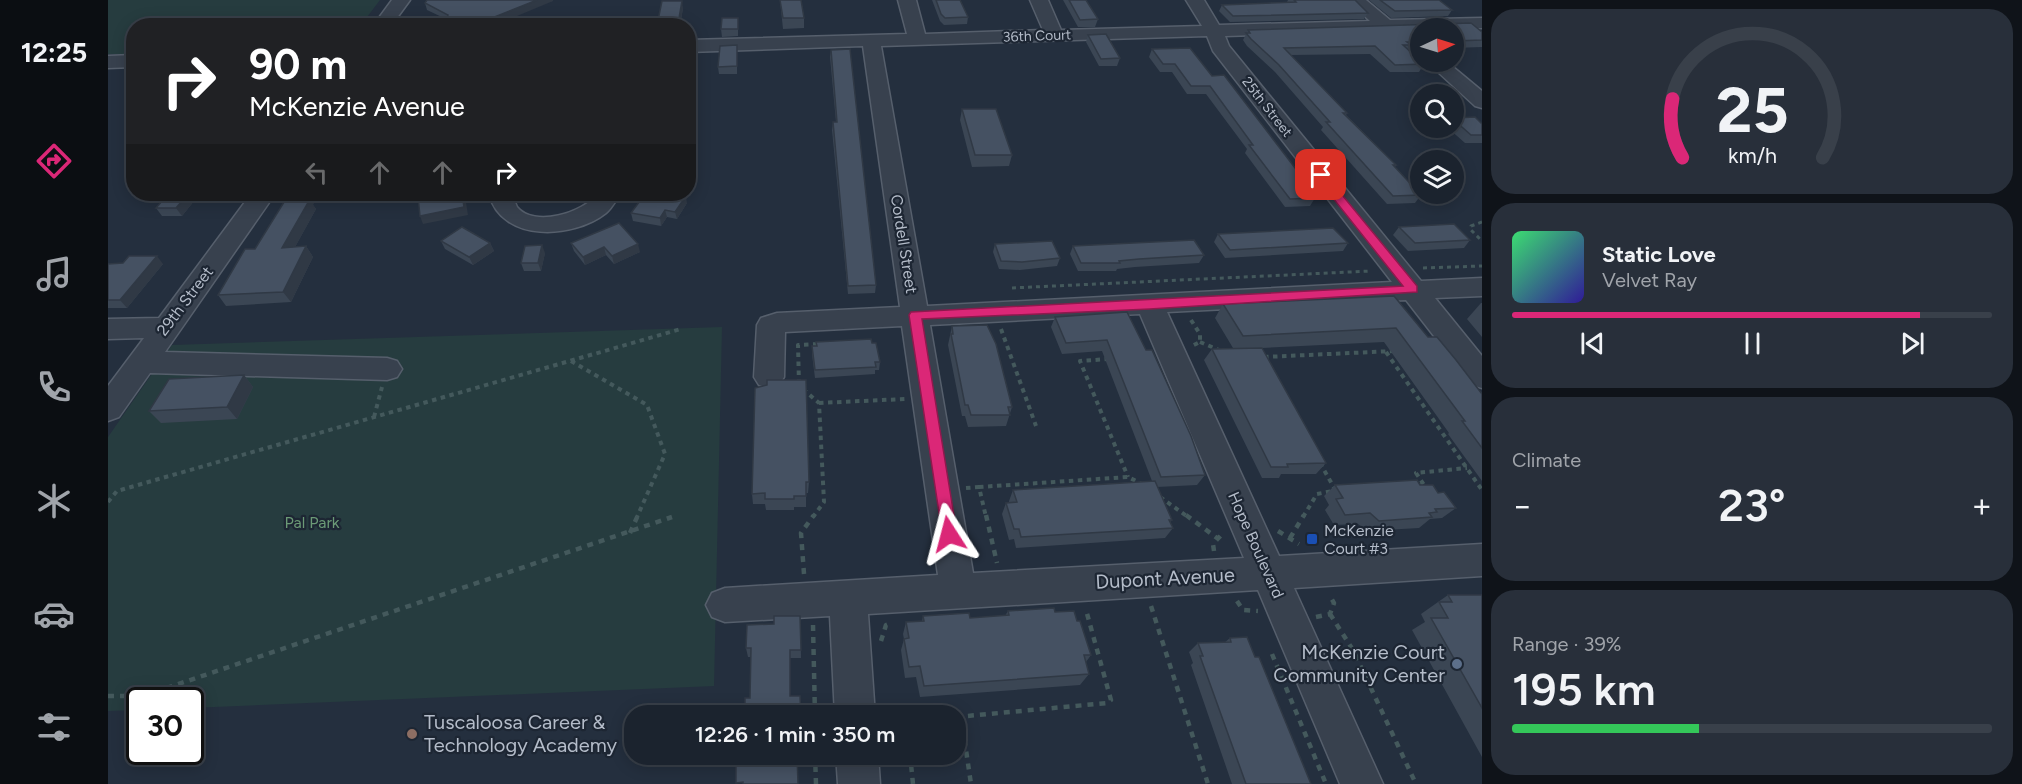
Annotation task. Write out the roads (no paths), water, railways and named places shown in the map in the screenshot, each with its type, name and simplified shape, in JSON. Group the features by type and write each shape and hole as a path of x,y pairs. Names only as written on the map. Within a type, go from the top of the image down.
{"street":[{"path":"388,18 401,0"},
{"path":"907,0 917,39"},
{"path":"1039,0 1054,35"},
{"name":"25th Street","path":"1195,0 1221,47 1482,377"},
{"path":"1356,0 1410,39"},
{"name":"36th Court","path":"696,46 1482,23"},
{"name":"Cordell Street","path":"871,40 958,590"},
{"path":"108,62 126,61"},
{"path":"1448,72 1482,102"},
{"name":"29th Street","path":"108,410 258,201"},
{"path":"501,201 508,213 521,220 538,224 558,224 579,218 596,210 603,201"},
{"path":"769,377 771,325 915,315 1152,310 1404,281 1482,287"},
{"name":"Hope Boulevard","path":"1152,310 1362,784"},
{"path":"108,329 165,328"},
{"path":"141,362 387,369"},
{"name":"Dupont Avenue","path":"725,605 822,594 958,590 1482,561"},
{"path":"822,594 852,705"},
{"path":"858,765 859,784"}],"place":[{"name":"McKenzie Court #3","path":"1312,539"},
{"name":"McKenzie Court Community Center","path":"1457,664"},
{"name":"Tuscaloosa Career & Technology Academy","path":"412,734"}],"park label":[{"name":"Pal Park","path":"312,522"}]}
